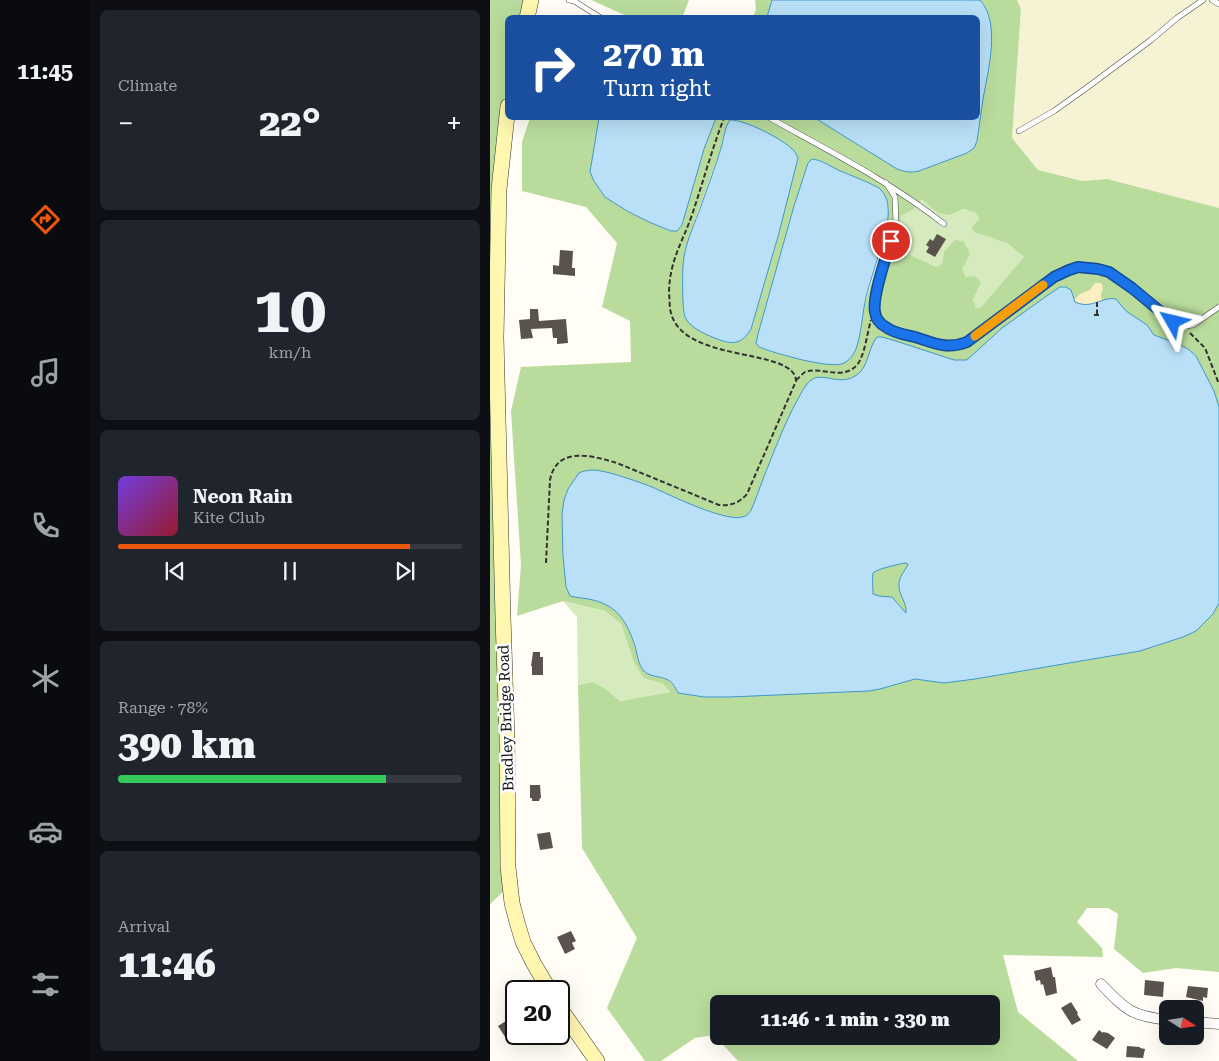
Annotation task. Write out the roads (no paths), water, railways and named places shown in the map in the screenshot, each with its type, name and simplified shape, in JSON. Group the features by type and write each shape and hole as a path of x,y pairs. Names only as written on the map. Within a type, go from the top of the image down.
{"street":[{"path":"528,15 531,0"},
{"name":"Bradley Bridge Road","path":"506,120 499,189 496,338 507,748 508,867 512,903 523,942 543,980"},
{"path":"1101,984 1130,1012 1143,1017 1159,1019"},
{"path":"570,1023 597,1061"},
{"path":"1204,1023 1219,1024"}],"lane":[{"path":"569,0 574,1 596,15"},
{"path":"1019,131 1054,111 1085,89 1203,0"},
{"path":"1212,0 1219,4"},
{"path":"774,120 886,183 944,224"},
{"path":"886,183 895,197 896,223 874,306 875,314 887,329 932,343 957,346 967,342 1054,277 1078,267 1109,272 1132,288 1173,322 1184,326 1193,326 1219,307"}],"water":[{"path":"772,0 980,0 990,21 991,47 980,120 980,15 768,15"},
{"path":"599,120 715,120 704,149 682,225 677,231 671,231 649,222 605,197 590,172"},
{"path":"730,120 745,123 771,135 792,149 798,158 779,233 751,329 746,336 736,342 723,341 707,335 691,325 685,317 683,287 685,250"},
{"path":"818,120 980,120 977,141 974,148 967,153 919,171 913,172 897,169"},
{"path":"812,159 823,162 879,188 888,205 887,223 866,297 856,349 848,360 837,365 815,363 789,357 759,347 756,343 794,206 808,163"},
{"path":"1060,287 1066,287 1071,290 1075,302 1081,304 1092,304 1106,299 1116,299 1126,311 1147,325 1154,335 1188,349 1196,356 1214,391 1219,407 1219,603 1213,614 1196,631 1140,651 975,679 944,683 915,679 869,691 704,697 678,693 673,684 668,680 646,673 640,666 629,630 620,616 609,606 602,603 570,596 566,587 562,515 568,489 579,473 591,470 606,472 652,487 713,513 737,518 745,516 752,509 788,418 802,391 811,380 821,377 845,380 858,374 862,370 877,337 893,340 954,360 967,360 1002,328","holes":["908,564 899,583 899,590 906,613 892,597 873,594 873,573 888,567"]}]}
